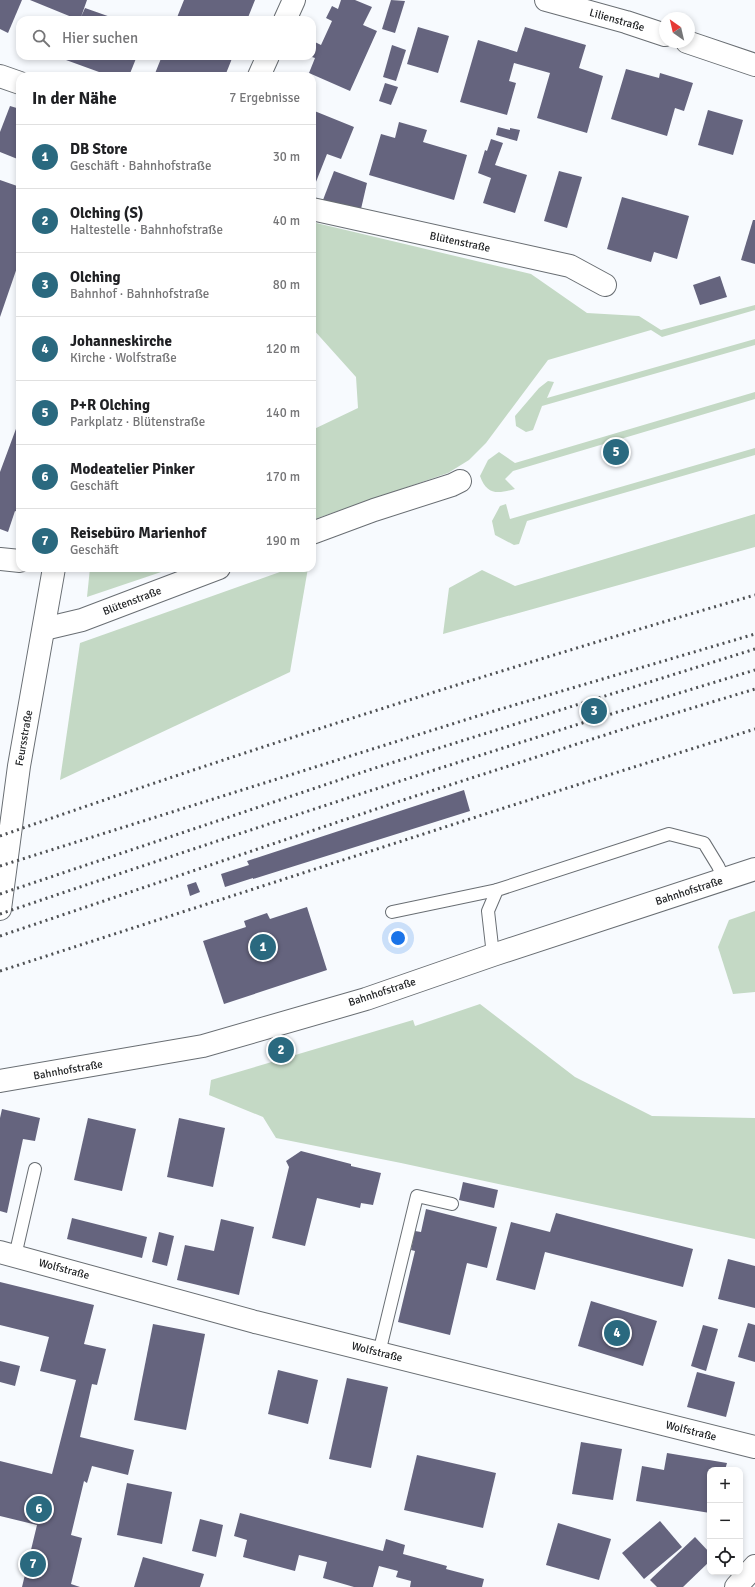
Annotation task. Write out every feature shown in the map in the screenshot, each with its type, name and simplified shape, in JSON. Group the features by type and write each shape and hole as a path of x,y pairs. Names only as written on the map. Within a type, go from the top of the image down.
{"street":[{"path":"287,16 294,0"},
{"name":"Lilienstraße","path":"546,0 626,22 659,33"},
{"path":"695,45 755,65"},
{"path":"261,72 266,60"},
{"name":"Blütenstraße","path":"316,210 570,266 605,285"},
{"path":"316,532 374,510 452,486 460,481"},
{"path":"0,559 16,561"},
{"name":"Feursstraße","path":"0,909 19,766 53,572"},
{"name":"Blütenstraße","path":"44,629 82,620 208,572"},
{"name":"Bahnhofstraße","path":"0,1081 203,1046 366,998 755,869"},
{"name":"Wolfstraße","path":"8,1254 254,1322 755,1447"},
{"path":"736,1587 755,1566"}],"lane":[{"path":"392,912 498,890 669,834 704,843 718,866 724,880"},
{"path":"493,955 488,911 498,890"},
{"path":"8,1254 35,1169"},
{"path":"379,1353 417,1196 452,1204"}],"green space":[{"path":"316,223 531,274 587,313 639,316 661,330 755,305 755,310 662,337 651,330 548,360 486,443 469,460 448,473 316,519 316,428 358,408 356,377 316,332"},
{"path":"755,339 755,345 542,406 533,430 526,432 516,426 515,416 539,388 548,381 554,382 547,398"},
{"path":"755,392 755,399 513,471 505,479 515,489 503,492 493,492 486,487 480,476 488,460 499,452 515,463"},
{"path":"755,448 755,455 527,521 519,544 514,545 495,535 492,521 500,506 506,504 510,519"},
{"path":"755,514 755,547 443,634 449,588 482,570 515,586"},
{"path":"90,572 161,572 87,597"},
{"path":"280,572 307,572 290,672 60,780 80,643"},
{"path":"755,911 755,992 733,994 718,947 729,920"},
{"path":"480,1004 575,1077 652,1116 755,1118 755,1239 401,1163 276,1138 263,1117 209,1095 211,1080 413,1020 415,1026"}],"building":[{"path":"0,0 22,0 8,33 0,29"},
{"path":"30,0 87,0 81,16 69,16"},
{"path":"184,0 255,0 249,16 178,16"},
{"path":"341,0 355,0 372,7 363,25 377,31 350,91 316,76 316,72 309,72 314,60 316,60 316,42 321,45 332,21 326,18 332,6 338,9"},
{"path":"391,0 405,1 395,33 382,29"},
{"path":"85,8 108,16 81,16"},
{"path":"418,27 449,36 438,73 407,64"},
{"path":"525,27 586,45 579,68 603,76 587,133 537,118 550,73 514,63 509,81 516,83 507,115 460,102 478,40 517,52"},
{"path":"392,45 406,50 396,81 383,77"},
{"path":"66,60 135,60 131,72 99,72"},
{"path":"160,60 231,60 227,72 156,72"},
{"path":"626,69 659,78 660,73 693,83 684,111 675,108 667,136 611,119"},
{"path":"385,83 398,87 391,105 379,101"},
{"path":"10,106 16,108 16,158 0,152 0,132"},
{"path":"708,110 743,120 733,155 698,145"},
{"path":"316,112 354,127 341,159 327,154 316,182"},
{"path":"399,122 427,130 423,142 467,155 454,200 369,175 381,134 395,138"},
{"path":"498,127 510,130 510,128 520,130 517,141 496,135"},
{"path":"491,139 503,143 495,165 527,175 515,213 483,203 491,178 478,173 485,150 487,151"},
{"path":"334,171 367,183 361,209 323,200"},
{"path":"559,171 582,177 567,228 544,221"},
{"path":"0,180 16,186 16,271 0,317"},
{"path":"622,197 689,216 677,259 654,252 651,262 607,249"},
{"path":"753,220 755,220 755,264 741,260"},
{"path":"720,276 727,297 700,305 693,285"},
{"path":"16,429 16,511 8,532 0,529 0,472"},
{"path":"464,790 470,811 225,887 221,874 249,865 247,861"},
{"path":"196,882 200,892 190,896 187,885"},
{"path":"307,907 327,970 224,1004 203,941 246,927 244,921 267,913 270,919"},
{"path":"2,1109 40,1118 35,1141 23,1139 7,1213 0,1211 0,1118"},
{"path":"88,1118 136,1129 122,1191 74,1180"},
{"path":"179,1118 225,1128 213,1187 167,1177"},
{"path":"301,1151 351,1164 351,1166 381,1173 373,1205 361,1203 360,1208 317,1198 305,1246 272,1238 289,1167 286,1161"},
{"path":"463,1182 498,1190 494,1208 459,1200"},
{"path":"426,1209 497,1227 487,1268 467,1263 450,1335 398,1322 415,1251 411,1250 415,1231 421,1232"},
{"path":"556,1213 693,1249 683,1287 545,1252 535,1290 496,1280 511,1222 550,1232"},
{"path":"72,1218 147,1237 142,1258 67,1239"},
{"path":"221,1219 254,1227 239,1295 177,1280 185,1245 214,1251"},
{"path":"159,1232 174,1236 167,1266 152,1262"},
{"path":"728,1259 755,1266 755,1308 718,1299"},
{"path":"0,1282 94,1305 84,1344 106,1349 97,1385 92,1384 80,1437 134,1450 128,1475 92,1466 87,1483 84,1481 71,1535 82,1538 71,1584 80,1587 22,1587 37,1525 0,1516 0,1461 52,1474 76,1380 40,1371 49,1337 0,1325"},
{"path":"591,1301 657,1321 643,1366 578,1346"},
{"path":"748,1323 755,1325 755,1362 738,1357"},
{"path":"153,1324 205,1334 186,1430 134,1420"},
{"path":"703,1325 718,1329 706,1371 691,1366"},
{"path":"0,1361 20,1366 15,1386 0,1382"},
{"path":"278,1370 318,1380 308,1424 268,1414"},
{"path":"697,1372 735,1382 726,1417 687,1407"},
{"path":"347,1378 388,1387 371,1468 329,1459"},
{"path":"581,1442 622,1449 613,1500 572,1494"},
{"path":"667,1453 727,1463 726,1467 707,1467 707,1513 636,1501 642,1466 664,1470"},
{"path":"417,1455 496,1473 483,1528 404,1510"},
{"path":"127,1483 172,1492 162,1544 117,1535"},
{"path":"240,1513 383,1551 386,1539 405,1545 403,1554 447,1566 446,1569 484,1579 482,1587 410,1587 411,1581 396,1577 398,1571 379,1566 373,1587 354,1587 323,1578 327,1562 299,1555 295,1571 243,1557 247,1540 234,1536"},
{"path":"200,1519 223,1525 216,1557 192,1551"},
{"path":"660,1521 682,1547 644,1579 622,1553"},
{"path":"558,1523 611,1539 599,1580 546,1565"},
{"path":"695,1537 707,1550 707,1564 683,1587 657,1587 650,1580"},
{"path":"143,1557 204,1574 200,1587 134,1587"}],"railway":[{"path":"0,836 281,741 470,681 755,595"},
{"path":"0,866 484,714 755,634"},
{"path":"0,894 372,769 755,649"},
{"path":"0,914 377,789 566,728 755,670"},
{"path":"0,936 400,801 636,725 755,689"},
{"path":"0,971 510,806 755,729"}],"place":[{"name":"P+R Olching","path":"616,452"},
{"name":"Olching","path":"594,711"},
{"name":"DB Store","path":"263,947"},
{"name":"Olching (S)","path":"281,1050"},
{"name":"Johanneskirche","path":"617,1333"},
{"name":"Modeatelier Pinker","path":"39,1509"},
{"name":"Reisebüro Marienhof","path":"33,1564"}]}
